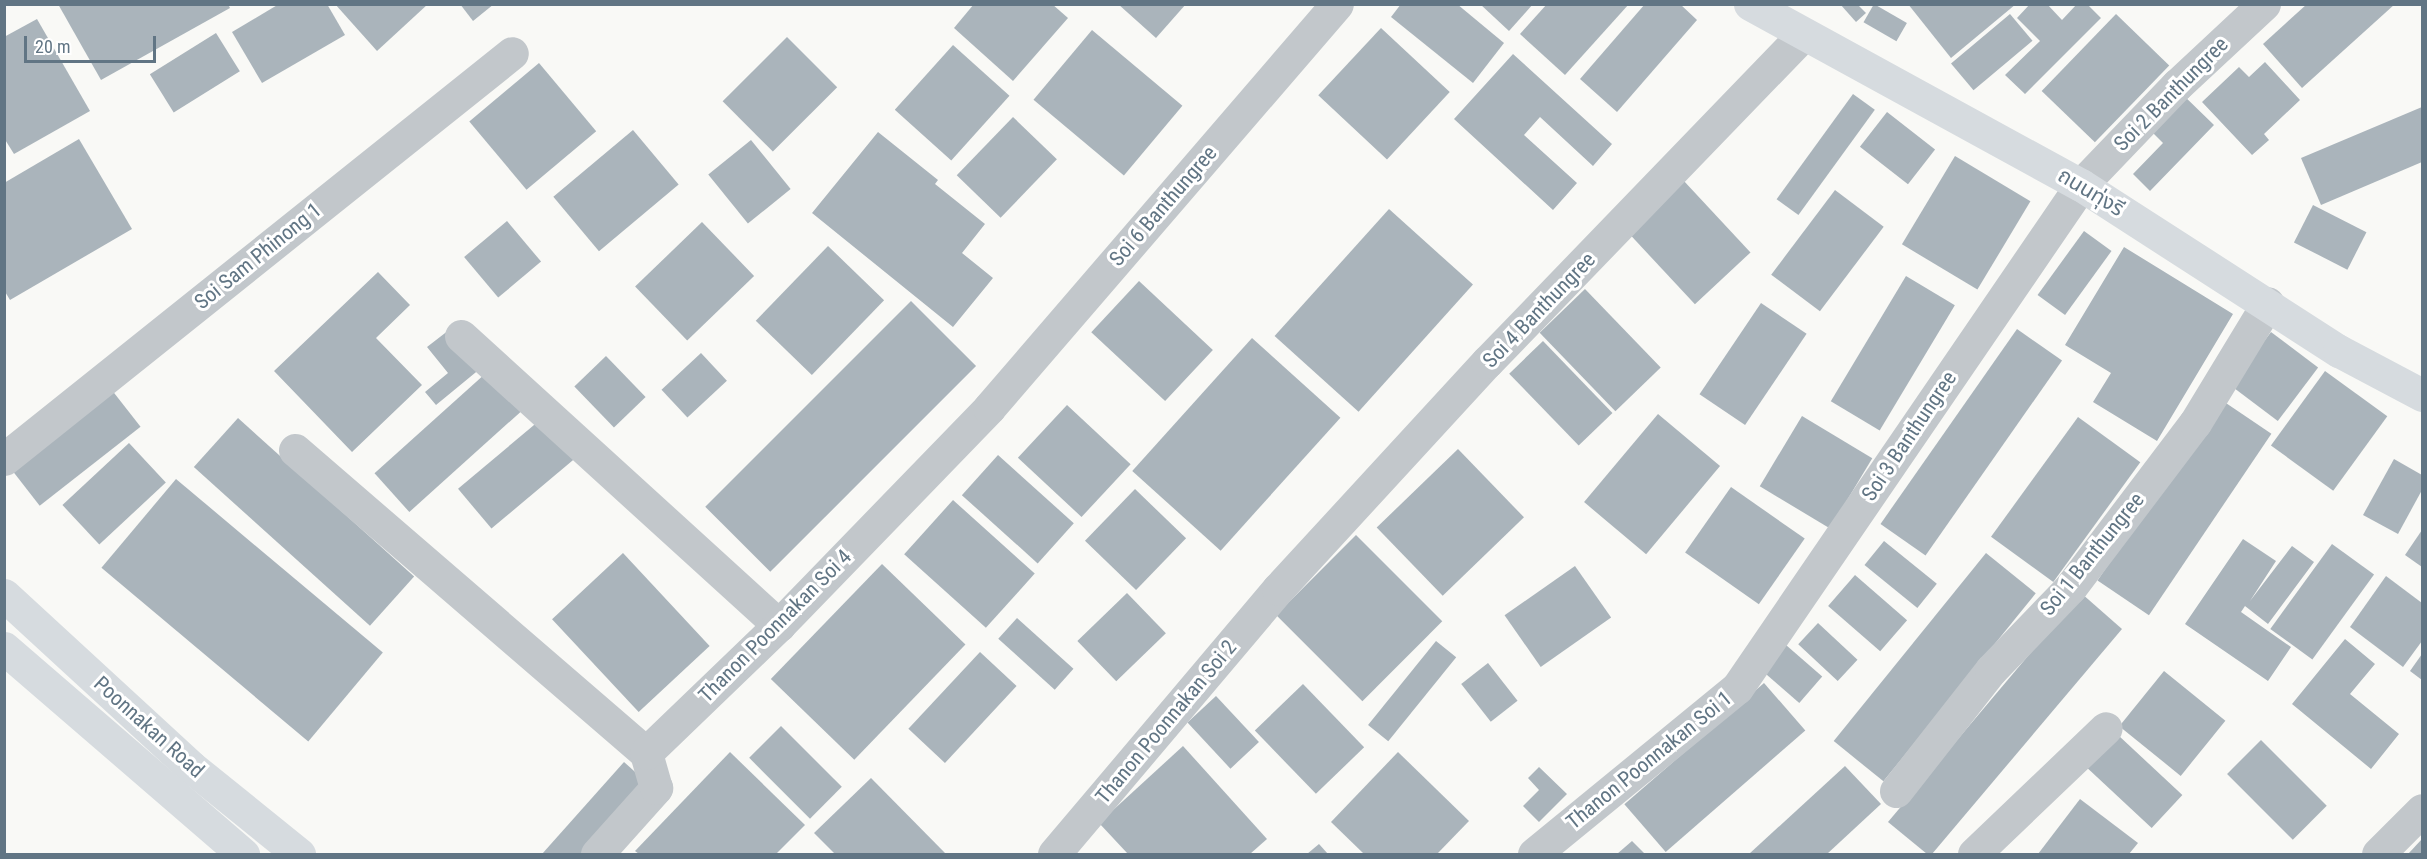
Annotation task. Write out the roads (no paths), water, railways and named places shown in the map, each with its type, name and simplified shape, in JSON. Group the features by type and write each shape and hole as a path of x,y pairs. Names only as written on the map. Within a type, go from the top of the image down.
{"street":[{"name":"Soi 6 Banthungree","path":"989,408 1337,4"},
{"name":"Soi 2 Banthungree","path":"2080,185 2177,85 2264,4"},
{"name":"ถนนทุ่งรี","path":"1751,5 2080,185 2268,303 2339,351 2422,395"},
{"name":"Soi 4 Banthungree","path":"1278,589 1487,362 1803,35"},
{"name":"Soi Sam Phinong 1","path":"4,459 512,53"},
{"name":"Soi 3 Banthungree","path":"1737,688 2080,185"},
{"name":"Soi 1 Banthungree","path":"1896,791 1991,670 2070,588 2195,423 2268,303"},
{"path":"461,336 779,625"},
{"name":"Thanon Poonnakan Soi 4","path":"646,753 779,625 989,408"},
{"path":"295,450 646,753 656,788 597,855"},
{"name":"Thanon Poonnakan Soi 2","path":"1054,855 1278,589"},
{"name":"Poonnakan Road","path":"4,595 191,767 299,855"},
{"name":"Poonnakan Road","path":"4,648 243,855"},
{"name":"Thanon Poonnakan Soi 1","path":"1534,855 1737,688"},
{"path":"1974,855 2106,728"},
{"path":"2378,855 2422,810"}]}
